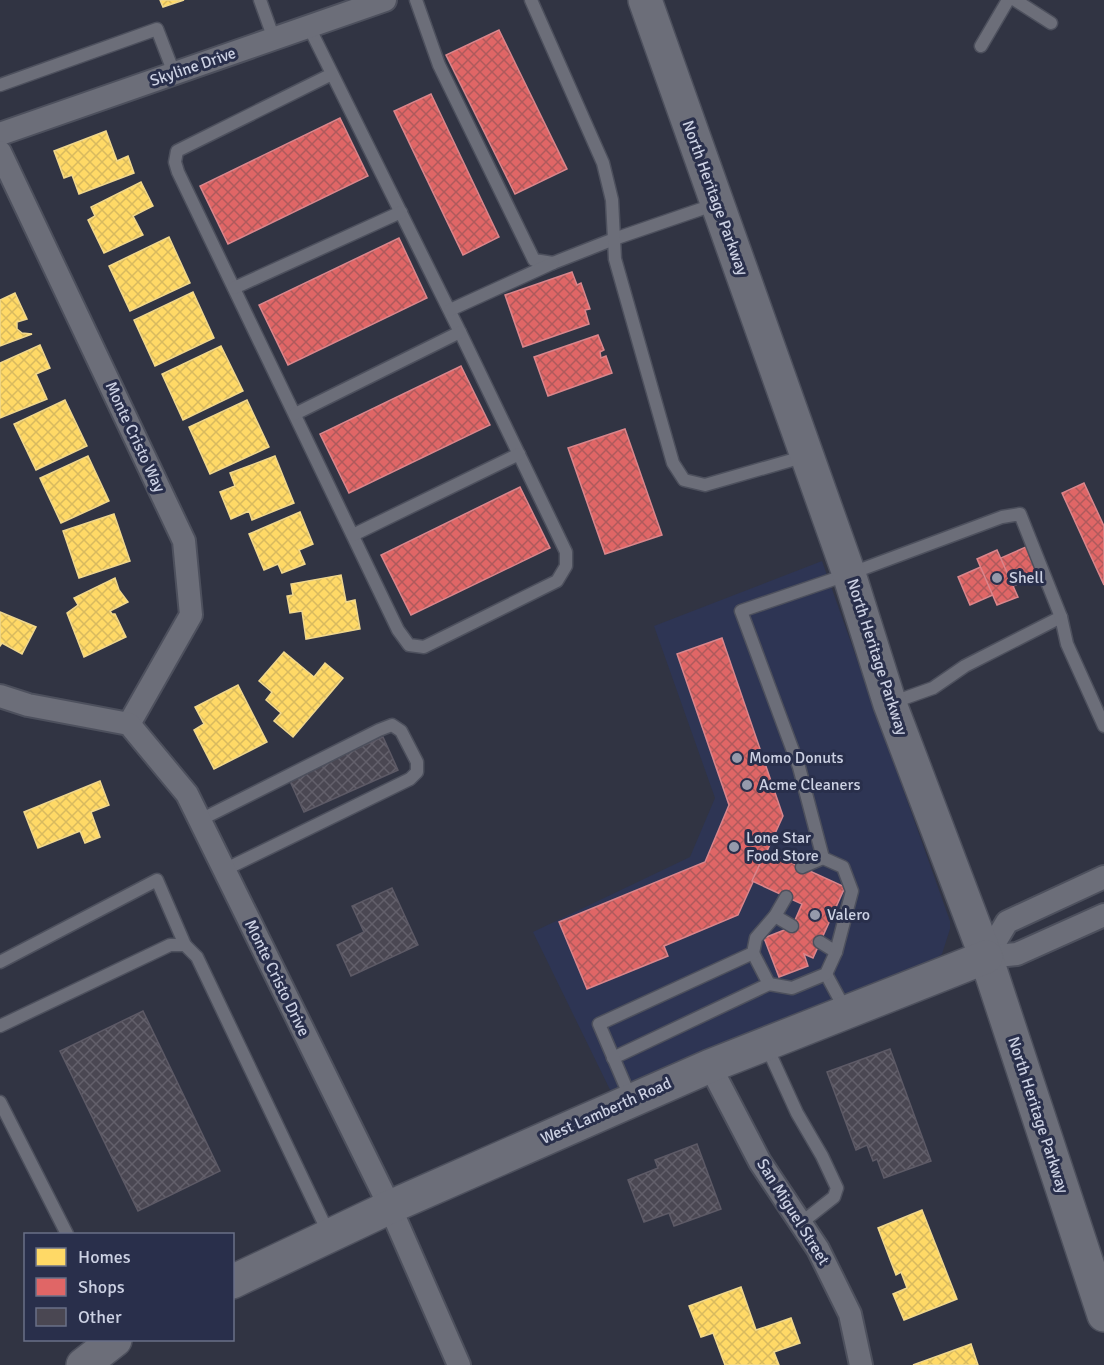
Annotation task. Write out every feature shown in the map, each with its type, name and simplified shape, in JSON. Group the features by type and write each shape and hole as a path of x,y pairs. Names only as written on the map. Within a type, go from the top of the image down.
{"main road":[{"name":"North Heritage Parkway","path":"645,0 849,574 890,704 986,957 1104,1315"},
{"name":"West Lamberth Road","path":"234,1281 390,1207 631,1100 710,1066 986,957"},
{"path":"83,1365 114,1341"}],"street":[{"name":"Skyline Drive","path":"0,134 386,0"},
{"name":"Monte Cristo Way","path":"0,152 184,541 192,615 129,724"},
{"path":"0,696 28,705 129,724"},
{"name":"Monte Cristo Drive","path":"129,724 187,794 390,1207 459,1365"},
{"path":"986,957 1007,922 1104,877"},
{"name":"West Lamberth Road","path":"986,957 1017,954 1104,915"},
{"name":"San Miguel Street","path":"710,1066 760,1162 819,1249 850,1314 861,1365"}],"lane":[{"path":"260,0 274,39"},
{"path":"416,0 440,65 534,260 553,263"},
{"path":"531,0 603,164 612,200 615,259 673,463 684,480 705,485 807,456"},
{"path":"981,46 1008,0"},
{"path":"1015,0 1051,22"},
{"path":"309,27 450,310 566,552 566,566 557,581 424,647 410,645 398,630 175,162 177,151 332,74"},
{"path":"0,85 157,29 174,73"},
{"path":"450,310 553,263 614,239 717,204"},
{"path":"234,288 401,212"},
{"path":"295,414 460,332"},
{"path":"353,535 519,454"},
{"path":"823,858 799,767 741,611 1002,517 1020,514 1061,617 1067,644 1104,726"},
{"path":"890,704 933,688 965,666 1061,617"},
{"path":"200,820 392,725 401,731 417,762 417,772 410,779 224,870"},
{"path":"613,1058 768,984 792,988 826,974 837,952 844,903 852,891 843,867 823,858 802,867"},
{"path":"0,962 157,880 185,945 197,957 330,1235"},
{"path":"768,984 753,953 756,938 775,916 786,897"},
{"path":"775,916 792,926"},
{"path":"820,942 837,952"},
{"path":"0,1026 170,945 185,945"},
{"path":"631,1100 598,1024 753,953"},
{"path":"826,974 847,1012"},
{"path":"766,1044 797,1113 822,1156 837,1188 834,1197 801,1223"},
{"path":"0,1102 66,1233"}],"shaded area":[{"path":"822,561 950,921 950,929 942,954 930,964 615,1100 533,932 690,857 715,798 654,626"}],"building: Homes":[{"path":"160,0 184,0 163,7"},
{"path":"106,131 117,161 128,156 134,173 79,194 72,175 64,178 54,151"},
{"path":"141,182 153,206 133,216 143,235 104,253 88,220 95,216 91,207"},
{"path":"169,237 190,283 130,311 109,266"},
{"path":"193,292 214,338 155,366 134,320"},
{"path":"15,293 27,319 17,322 17,329 22,333 32,334 0,346 0,300"},
{"path":"40,345 50,368 36,374 47,399 0,418 0,363"},
{"path":"221,346 243,391 183,420 162,374"},
{"path":"65,400 87,446 36,470 14,424"},
{"path":"247,400 269,447 210,474 189,427"},
{"path":"88,456 109,501 61,523 40,478"},
{"path":"275,456 294,503 252,520 249,511 231,519 220,492 235,486 230,473"},
{"path":"300,512 313,544 299,550 305,564 282,573 278,564 264,570 249,534"},
{"path":"114,514 130,561 79,578 63,531"},
{"path":"341,575 346,602 355,600 360,629 306,639 302,611 290,613 287,596 293,595 291,584"},
{"path":"115,578 119,590 128,602 110,611 115,614 126,637 84,657 67,613 78,605 74,598"},
{"path":"0,612 36,627 22,654 2,643 0,646"},
{"path":"284,652 314,677 325,663 343,678 293,737 274,721 281,713 266,700 272,692 259,681"},
{"path":"238,685 267,742 214,769 194,730 204,724 195,707"},
{"path":"100,781 109,805 91,812 100,837 85,843 80,831 38,848 24,812"},
{"path":"922,1210 957,1299 904,1320 893,1294 907,1288 901,1272 896,1275 878,1228"},
{"path":"741,1287 756,1330 791,1318 800,1343 774,1352 779,1365 725,1365 713,1333 701,1337 689,1306"},
{"path":"971,1344 978,1365 913,1365"}],"building: Shops":[{"path":"499,30 567,169 515,194 446,55"},
{"path":"431,94 499,237 463,255 394,111"},
{"path":"340,118 368,176 228,244 200,186"},
{"path":"399,238 427,298 288,365 259,305"},
{"path":"572,272 577,285 581,283 590,309 585,310 589,324 523,347 505,295"},
{"path":"598,335 604,350 600,352 601,358 606,356 612,373 548,396 534,357"},
{"path":"461,366 490,425 349,493 320,434"},
{"path":"625,429 662,535 605,554 568,448"},
{"path":"1084,483 1104,526 1104,585 1062,493"},
{"path":"520,487 550,548 411,615 381,555"},
{"name":"Shell","path":"1026,547 1038,575 970,605 958,577"},
{"name":"Shell","path":"997,550 1018,597 997,605 977,559"},
{"path":"722,638 783,816 738,915 664,946 668,956 587,989 559,922 705,862 729,805 677,654"},
{"name":"Valero","path":"766,851 845,887 813,958 804,954 808,966 779,977 764,938 792,927 802,904 752,881"}],"building: Other":[{"path":"383,737 398,770 304,812 289,779"},
{"path":"392,888 418,945 351,976 337,945 364,932 352,906"},
{"path":"143,1011 220,1171 138,1211 60,1051"},
{"path":"890,1049 931,1161 884,1178 877,1159 873,1161 867,1145 856,1150 827,1072"},
{"path":"697,1144 721,1209 674,1226 669,1213 644,1222 628,1180 658,1168 655,1160"}],"place":[{"name":"Shell","path":"997,578"},
{"name":"Momo Donuts","path":"737,758"},
{"name":"Acme Cleaners","path":"747,785"},
{"name":"Lone Star Food Store","path":"734,847"},
{"name":"Valero","path":"815,915"}]}
